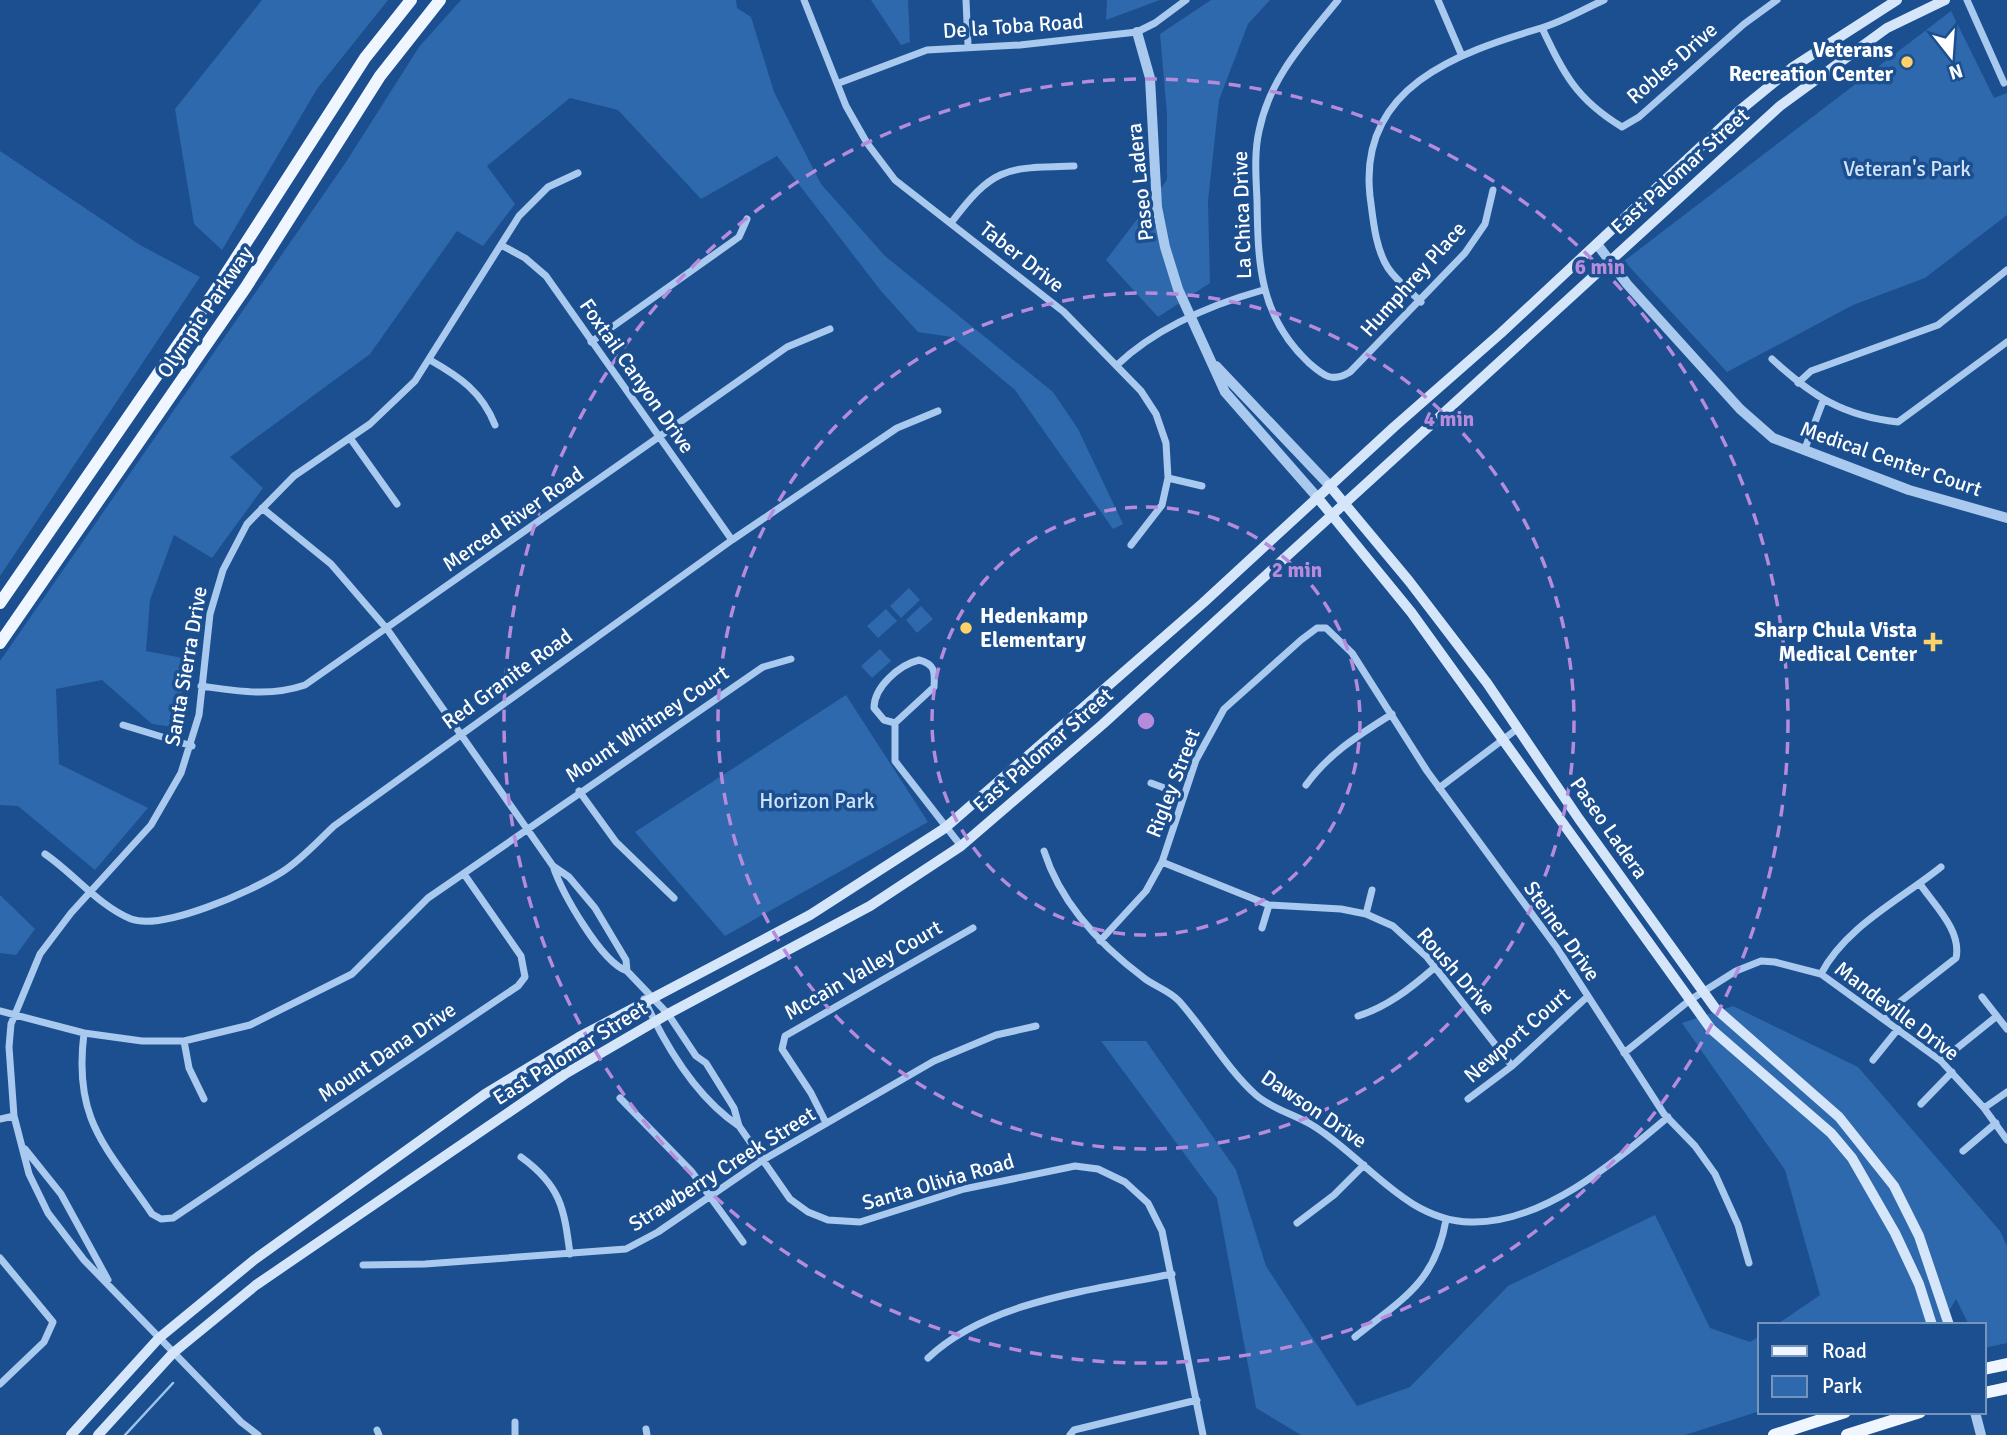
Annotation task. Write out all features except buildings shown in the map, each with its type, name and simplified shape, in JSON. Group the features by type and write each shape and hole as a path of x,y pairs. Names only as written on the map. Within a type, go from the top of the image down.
{"main road":[{"name":"Olympic Parkway","path":"0,603 226,274 365,58 411,0"},
{"name":"Olympic Parkway","path":"0,643 246,286 380,76 440,0"},
{"name":"East Palomar Street","path":"71,1435 159,1338 254,1260 485,1094 649,1000 810,915 944,828 1203,603 1740,111 1793,67 1898,0"},
{"name":"East Palomar Street","path":"98,1435 173,1353 256,1284 565,1074 668,1014 817,936 961,846 1103,724 1780,107 1886,28 1945,0"},
{"path":"226,274 246,286"},
{"name":"Paseo Ladera","path":"1329,485 1434,612 1702,992 1715,1008 1839,1117 1894,1186 1919,1236 1949,1323"},
{"name":"Paseo Ladera","path":"1317,496 1330,516 1411,612 1711,1029 1831,1133 1852,1158 1895,1233 1919,1284 1931,1323"},
{"path":"1986,1369 2007,1364"},
{"path":"1986,1393 2007,1388"},
{"path":"1774,1435 1839,1414"},
{"path":"1847,1435 1914,1414"}],"street":[{"name":"Taber Drive","path":"804,0 846,106 879,160 895,180 1049,299 1117,365 1141,391 1156,414 1166,443 1168,478 1162,505 1131,545"},
{"path":"965,0 968,45"},
{"name":"De la Toba Road","path":"839,83 927,50 968,45 1020,45 1137,32 1186,0"},
{"name":"La Chica Drive","path":"1338,0 1275,82 1261,122 1256,159 1258,261 1262,290 1275,318 1306,359 1326,378 1339,379"},
{"path":"1438,0 1462,56"},
{"path":"1421,302 1388,269 1380,249 1369,186 1372,152 1384,120 1403,92 1422,76 1462,56 1520,32 1542,27 1604,0"},
{"name":"Robles Drive","path":"1542,27 1570,84 1606,117 1622,127 1639,117 1750,19 1777,0"},
{"path":"1967,0 2004,83"},
{"name":"Paseo Ladera","path":"1137,32 1150,78 1157,207 1165,247 1191,317 1225,392 1317,496"},
{"path":"951,223 980,186 994,176 1017,168 1074,166"},
{"name":"Santa Sierra Drive","path":"241,1422 57,1228 29,1174 13,1116 9,1047 13,1016 40,954 91,891 151,825 181,773 192,746 210,614 218,585 247,524 294,476 350,439 391,406 415,382 530,202 548,187 578,173"},
{"name":"Humphrey Place","path":"1339,379 1350,372 1421,302 1479,236 1485,224 1493,190"},
{"path":"591,342 739,237 747,219"},
{"name":"Medical Center Court","path":"1597,244 1740,410 1773,438 1909,490 2007,518"},
{"name":"Foxtail Canyon Drive","path":"501,245 525,258 545,276 732,540"},
{"path":"1798,383 1811,371 1938,325 2007,270"},
{"path":"1117,365 1157,332 1231,299 1262,290"},
{"name":"Merced River Road","path":"201,686 281,693 305,685 787,347 830,329"},
{"path":"1772,359 1823,401 1870,419 1898,422 2007,342"},
{"path":"430,360 471,386 488,405 495,425"},
{"name":"Paseo Ladera","path":"1213,363 1329,485"},
{"path":"1804,451 1823,401"},
{"name":"Red Granite Road","path":"45,854 116,912 133,920 153,924 178,918 280,873 334,826 732,540 897,428 937,411"},
{"path":"350,439 397,504"},
{"path":"1168,478 1202,486"},
{"name":"Santa Olivia Road","path":"262,508 331,564 387,629 553,866 583,930 598,941 615,967 627,971"},
{"name":"Rigley Street","path":"1100,941 1146,891 1162,862 1196,760 1224,709 1301,640 1317,628 1326,628"},
{"name":"Steiner Drive","path":"1326,628 1352,653 1439,788 1557,948 1668,1117 1715,1174 1738,1225 1749,1264"},
{"name":"Mount Whitney Court","path":"0,1012 84,1033 142,1041 184,1041 250,1025 352,974 428,898 579,791 763,667 791,659"},
{"path":"895,723 884,720 877,713 874,708 876,693 911,662 919,660 931,664 935,673 934,687 895,723 895,761 944,828 961,846"},
{"path":"1306,785 1324,761 1340,747 1392,714"},
{"path":"123,726 192,746"},
{"path":"1439,788 1517,729"},
{"path":"1152,783 1183,795"},
{"path":"579,791 616,842 674,898"},
{"name":"Dawson Drive","path":"1044,851 1060,888 1100,941 1146,980 1177,998 1235,1074 1259,1097 1311,1124 1364,1164 1402,1198 1446,1220 1499,1220 1557,1198 1614,1162 1668,1117"},
{"name":"Roush Drive","path":"1162,862 1269,905 1366,914 1393,926 1434,968 1512,1066"},
{"name":"Santa Olivia Road","path":"553,866 569,877 595,908 626,960 627,971 649,1000 668,1014 696,1056 706,1063 734,1108 739,1126 790,1199 807,1212 828,1220 850,1223 870,1220 954,1192 1075,1166 1098,1169 1125,1182 1148,1203 1162,1231 1203,1435"},
{"path":"1821,974 1831,955 1848,938 1941,867"},
{"name":"Mount Dana Drive","path":"84,1033 82,1088 88,1117 152,1214 164,1219 173,1218 518,986 526,977 521,956 464,874"},
{"path":"1885,1020 1901,1001 1956,958 1958,947 1955,935 1920,884"},
{"path":"1366,914 1372,890"},
{"path":"1262,928 1269,905"},
{"name":"Mccain Valley Court","path":"826,1123 811,1093 782,1049 785,1035 973,928"},
{"name":"Mandeville Drive","path":"1624,1053 1690,1000 1736,971 1761,961 1821,974 1941,1061 1984,1108 2007,1140"},
{"path":"1358,1016 1375,1011 1409,989 1434,968"},
{"name":"Newport Court","path":"1468,1099 1512,1066 1587,997"},
{"path":"1982,997 2007,1029"},
{"name":"Santa Olivia Road","path":"649,1000 656,1022 707,1098 722,1115 739,1126"},
{"path":"1941,1061 1997,1016"},
{"name":"Strawberry Creek Street","path":"363,1265 425,1264 617,1251 639,1243 763,1160 948,1055 1008,1031 1035,1026"},
{"path":"1873,1060 1898,1029"},
{"path":"184,1041 189,1068 204,1099"},
{"path":"1921,1104 1952,1072"},
{"path":"1984,1108 2007,1091"},
{"path":"620,1098 692,1172 743,1242"},
{"path":"0,1119 13,1116"},
{"path":"1963,1151 1996,1123"},
{"name":"Santa Sierra Drive","path":"23,1146 68,1205 110,1283"},
{"path":"521,1157 538,1170 564,1207 570,1254"},
{"path":"1297,1223 1334,1195 1364,1164"},
{"path":"1354,1337 1426,1276 1441,1250 1446,1220"},
{"path":"0,1258 53,1322 44,1342 0,1384"},
{"path":"928,1358 944,1343 966,1331 1047,1299 1171,1274"},
{"path":"1070,1435 1074,1430 1196,1400"},
{"path":"1976,1414 1981,1435"},
{"path":"241,1422 250,1435"},
{"path":"241,1422 258,1435"},
{"path":"515,1422 516,1435"}],"green space":[{"path":"262,0 388,0 317,89 222,250 194,224 175,109"},
{"path":"461,0 736,0 737,8 751,17 774,92 821,184 885,256 1053,392 1078,429 1123,524 1113,529 1015,390 952,337 918,332 881,291 777,156 701,199 618,110 570,98 487,166 515,204 483,246 457,231 370,354 230,457 263,488 212,558 174,535 150,600 146,651 183,658 180,728 152,724 102,680 56,689 59,764 148,808 95,870 18,806 0,805 0,661 346,162 419,47"},
{"path":"871,0 908,0 910,42 901,45"},
{"path":"1107,0 1160,0 1106,20"},
{"path":"1211,0 1270,0 1248,24 1219,100 1208,201 1210,283 1158,317 1106,260 1167,180 1167,114 1160,34"},
{"name":"Veteran's Park","path":"1951,11 1994,98 2007,93 2007,215 1925,278 1853,305 1727,372 1624,261"},
{"path":"0,151 140,245 200,277 0,576"},
{"path":"909,588 920,600 901,618 890,606"},
{"path":"921,606 933,619 917,633 906,620"},
{"path":"886,609 897,621 878,638 867,626"},
{"path":"880,649 891,661 872,678 861,666"},
{"name":"Horizon Park","path":"846,695 928,822 725,936 635,832"},
{"path":"0,895 35,929 16,955 0,953"},
{"path":"1733,1006 1858,1067 2000,1231 2007,1246 2007,1343 1986,1348 1986,1323 1968,1323 1956,1299 1942,1323 1779,1323 1820,1295 1785,1170 1682,1023"},
{"path":"1101,1041 1146,1041 1236,1170 1266,1266 1357,1406 1410,1387 1508,1286 1655,1215 1710,1328 1750,1342 1758,1337 1758,1412 1685,1435 1301,1435 1256,1408 1217,1198"}],"waterway":[{"path":"125,1435 173,1383"}],"place":[{"name":"Veterans Recreation Center","path":"1907,62"},
{"name":"Hedenkamp Elementary","path":"966,628"},
{"name":"Sharp Chula Vista Medical Center","path":"1933,642"}]}
